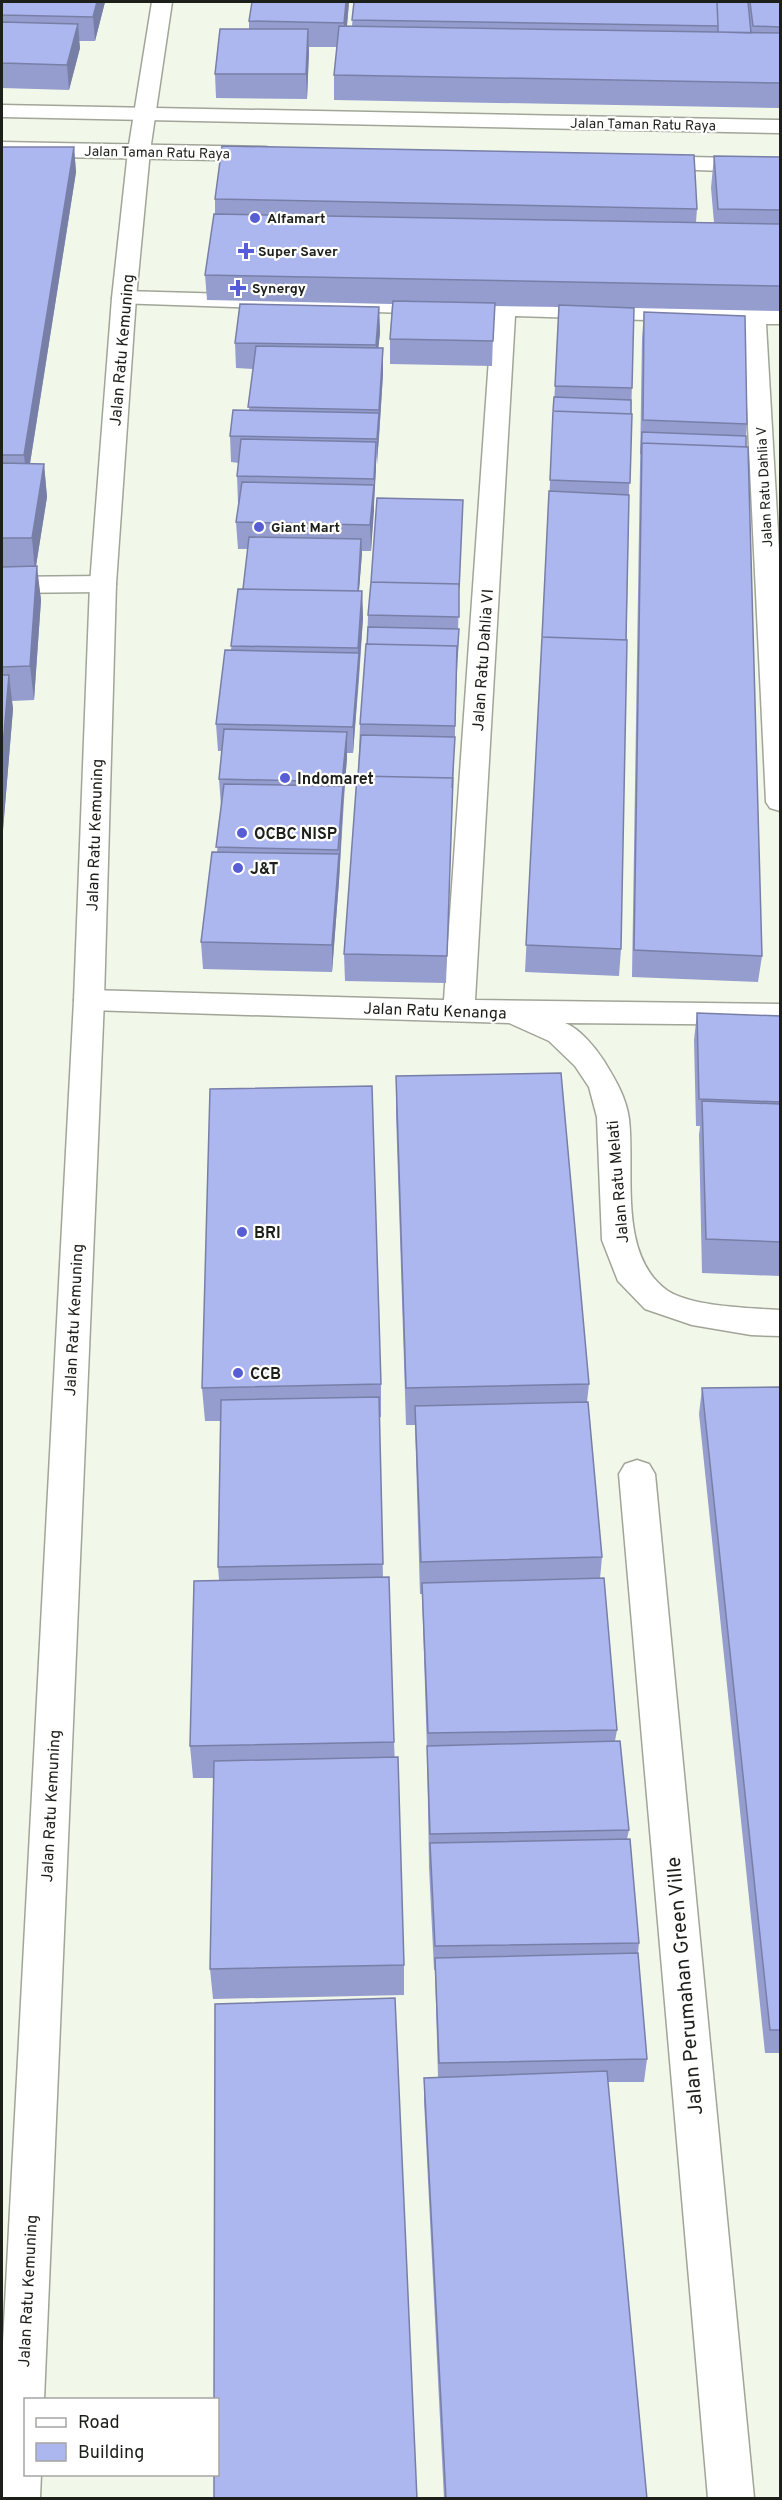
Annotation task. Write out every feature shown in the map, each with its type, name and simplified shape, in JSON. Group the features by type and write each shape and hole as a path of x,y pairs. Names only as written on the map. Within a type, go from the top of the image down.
{"street":[{"name":"Jalan Ratu Kemuning","path":"17,2499 89,1000 103,584 124,298 143,133 162,2"},
{"name":"Jalan Taman Ratu Raya","path":"2,111 281,155"},
{"name":"Jalan Taman Ratu Raya","path":"2,149 143,133 780,127"},
{"path":"626,163 780,166"},
{"path":"124,298 780,317"},
{"name":"Jalan Ratu Dahlia VI","path":"459,1010 504,309"},
{"name":"Jalan Ratu Dahlia V","path":"754,316 780,802"},
{"path":"2,585 103,584"},
{"name":"Jalan Ratu Kenanga","path":"89,1000 509,1012 780,1014"},
{"name":"Jalan Ratu Melati","path":"509,1012 560,1033 586,1058 604,1086 612,1117 618,1240 630,1272 657,1300 704,1316 780,1323"},
{"name":"Jalan Perumahan Green Ville","path":"637,1474 731,2499"}],"building":[{"path":"2,2 97,2 93,17 2,15"},
{"path":"252,2 346,2 344,23 249,21"},
{"path":"354,2 717,2 718,26 352,20"},
{"path":"717,2 748,2 751,33 718,32"},
{"path":"750,2 780,2 780,27 753,26"},
{"path":"2,22 78,24 67,65 2,63"},
{"path":"339,26 780,33 780,83 334,75"},
{"path":"220,29 308,29 306,74 215,74"},
{"path":"222,146 694,155 697,209 215,199"},
{"path":"2,147 74,147 24,455 2,455"},
{"path":"714,156 780,157 780,210 718,209"},
{"path":"214,214 780,224 780,286 205,275"},
{"path":"393,301 495,303 493,341 390,339"},
{"path":"240,304 379,307 376,345 235,343"},
{"path":"559,305 634,308 632,388 555,386"},
{"path":"644,312 745,316 747,424 643,420"},
{"path":"256,346 383,348 379,410 248,407"},
{"path":"554,397 631,400 631,414 553,411"},
{"path":"233,410 379,413 377,439 230,436"},
{"path":"553,411 632,414 630,483 550,480"},
{"path":"642,432 746,436 746,447 642,443 641,454"},
{"path":"241,439 376,442 374,479 237,476"},
{"path":"642,443 748,447 762,956 634,950"},
{"path":"2,463 44,464 32,538 2,538"},
{"path":"242,482 374,485 370,525 236,522"},
{"path":"549,491 629,495 626,640 542,637"},
{"path":"377,498 463,500 459,591 459,584 371,582"},
{"path":"249,537 361,539 358,591 243,589"},
{"path":"37,566 30,666 2,667 2,567"},
{"path":"371,582 459,584 459,617 368,615"},
{"path":"238,589 362,591 358,648 231,646"},
{"path":"368,627 459,629 457,657 457,646 367,644"},
{"path":"542,637 627,640 621,949 526,945"},
{"path":"366,644 457,646 455,726 360,724"},
{"path":"225,650 359,653 353,727 216,724"},
{"path":"2,675 9,675 2,757"},
{"path":"224,729 347,732 342,782 219,779"},
{"path":"361,735 455,737 453,778 358,776"},
{"path":"357,776 453,778 447,956 344,954"},
{"path":"224,784 343,786 338,850 216,847"},
{"path":"212,852 339,854 332,945 201,942"},
{"path":"697,1013 780,1016 780,1102 699,1099"},
{"path":"561,1073 589,1384 406,1388 396,1076"},
{"path":"372,1086 381,1384 202,1388 210,1089"},
{"path":"702,1101 780,1104 780,1242 706,1239"},
{"path":"780,1387 780,2030 770,2030 702,1388"},
{"path":"379,1397 383,1564 218,1567 221,1400"},
{"path":"588,1402 602,1557 421,1562 415,1406"},
{"path":"389,1577 394,1742 190,1746 194,1581"},
{"path":"604,1578 617,1730 428,1733 422,1583"},
{"path":"620,1741 629,1830 430,1834 427,1746"},
{"path":"398,1757 404,1965 210,1969 214,1761"},
{"path":"630,1839 639,1943 435,1946 430,1843"},
{"path":"638,1953 647,2059 439,2063 435,1958"},
{"path":"395,1998 417,2499 214,2499 214,2476 219,2476 219,2398 214,2398 215,2004"},
{"path":"607,2071 647,2499 446,2499 424,2078"}],"place":[{"name":"Alfamart","path":"255,218"},
{"name":"Super Saver","path":"246,251"},
{"name":"Synergy","path":"238,288"},
{"name":"Giant Mart","path":"259,527"},
{"name":"Indomaret","path":"285,778"},
{"name":"OCBC NISP","path":"242,833"},
{"name":"J&T","path":"238,868"},
{"name":"BRI","path":"242,1232"},
{"name":"CCB","path":"238,1373"}]}
